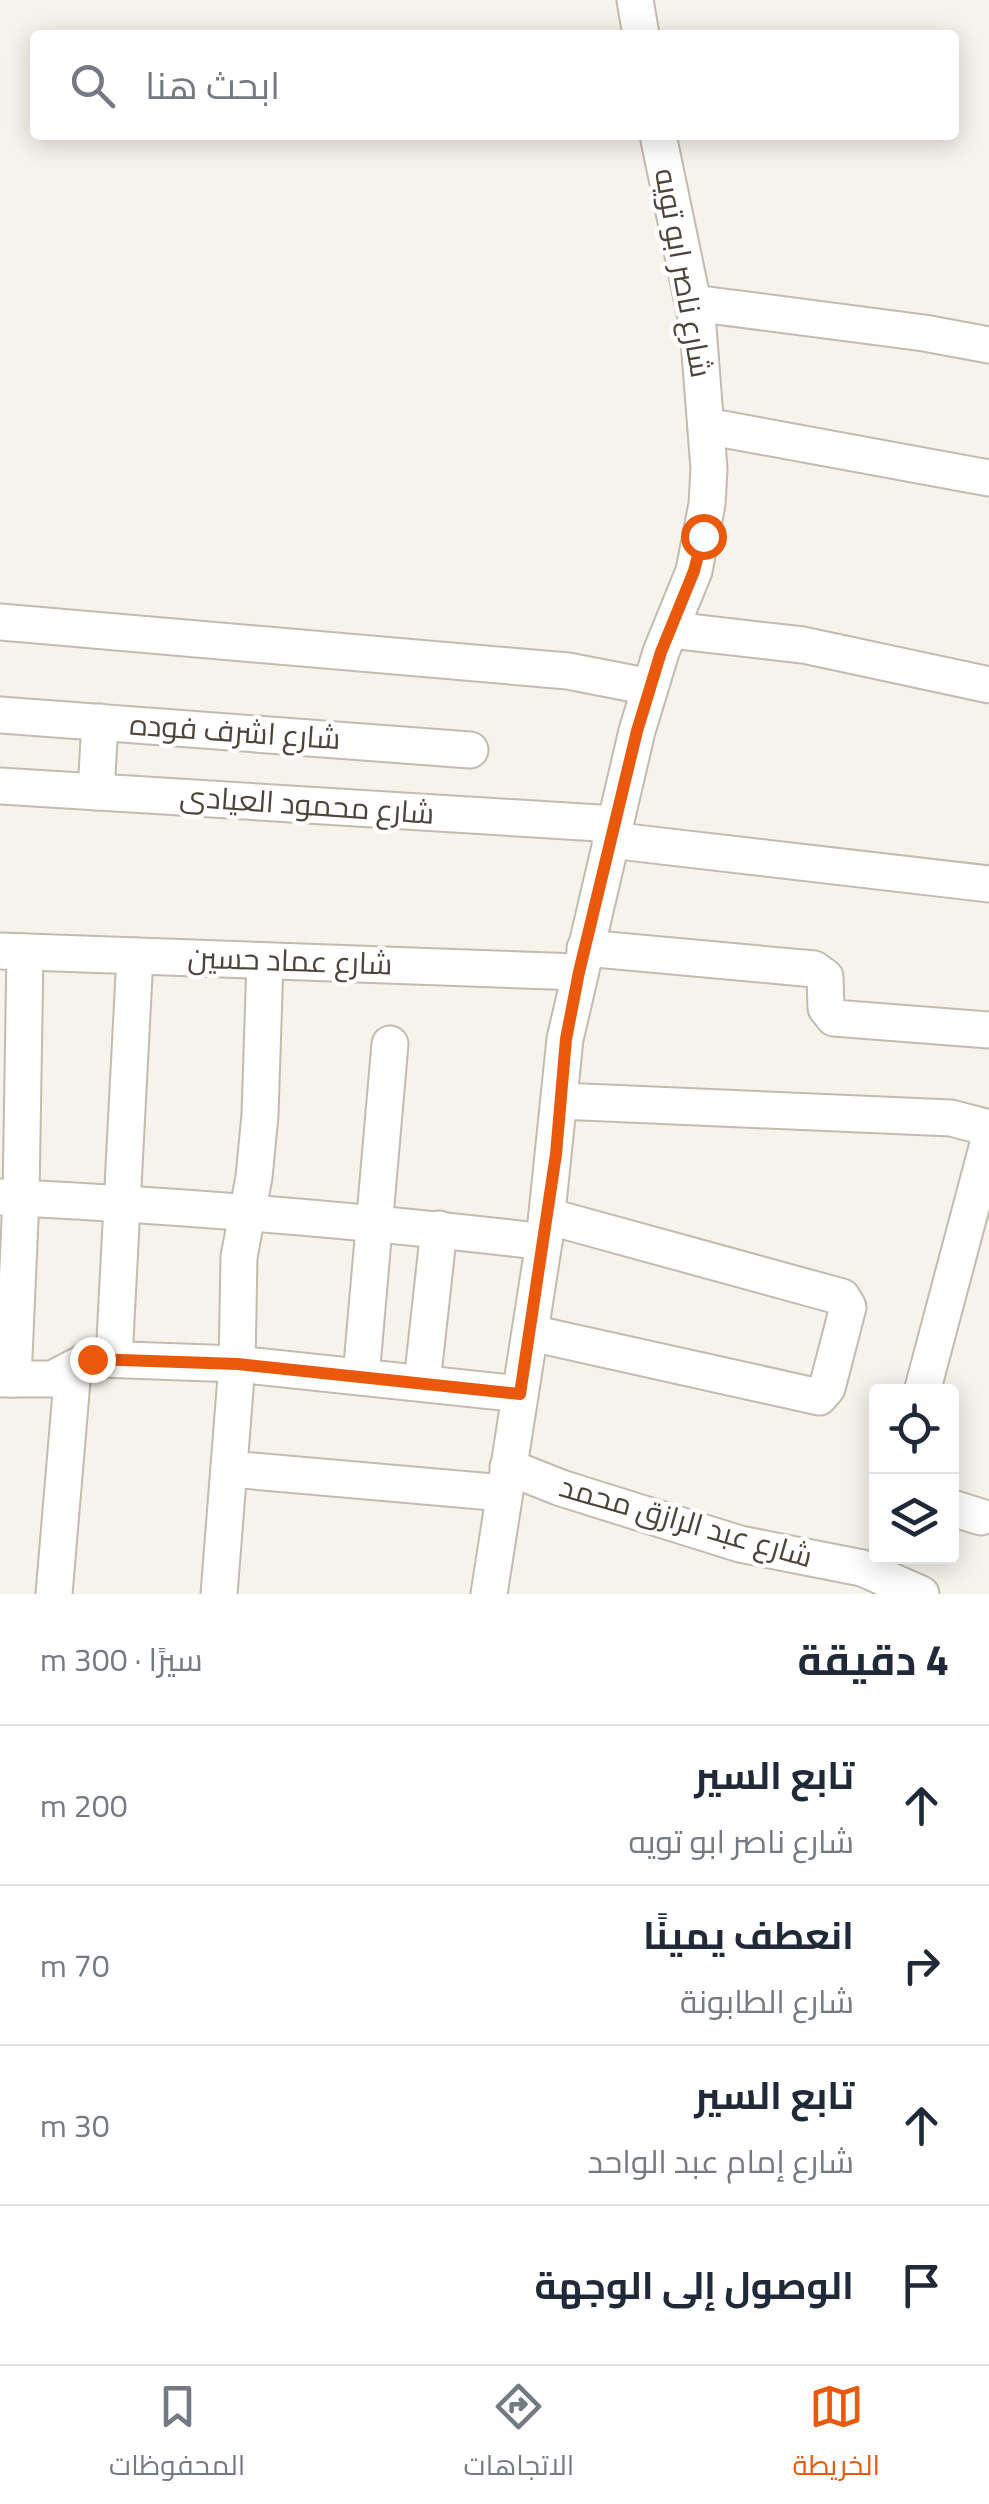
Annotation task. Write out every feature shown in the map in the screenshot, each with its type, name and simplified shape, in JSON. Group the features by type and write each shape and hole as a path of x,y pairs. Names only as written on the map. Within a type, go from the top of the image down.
{"street":[{"path":"634,0 640,30"},
{"name":"شارع ناصر ابو تويه","path":"490,1594 546,1229 566,1039 612,832 650,687 694,571 703,536 709,468 693,304 659,140"},
{"path":"693,304 848,322 989,345"},
{"path":"706,426 989,478"},
{"path":"0,622 568,672 650,687"},
{"path":"671,630 818,647 989,685"},
{"name":"شارع اشرف فوده","path":"0,714 470,750"},
{"path":"96,792 100,722"},
{"name":"شارع محمود العيادى","path":"0,786 612,832 989,884"},
{"path":"13,952 6,1379 52,1379 92,1359 114,1359 238,1364 520,1394"},
{"name":"شارع عماد حسين","path":"13,952 265,960 582,960 814,969 826,977 826,1008 834,1018 989,1030"},
{"path":"114,1359 135,956"},
{"path":"219,1594 238,1364 239,1256 260,1115 265,960"},
{"path":"362,1377 390,1044"},
{"path":"560,1102 951,1118 989,1128"},
{"path":"924,1384 989,1140"},
{"path":"11,1197 248,1210 438,1229 546,1229 842,1297 847,1313 827,1388 819,1397 531,1333"},
{"path":"422,1384 438,1229"},
{"path":"54,1594 73,1369"},
{"name":"شارع عبد الرازق محمد","path":"230,1470 506,1480 561,1488 740,1544 869,1563"},
{"name":"شارع عبد الرازق محمد","path":"876,1564 890,1583 921,1594"}],"route":[{"path":"92,1359 238,1364 520,1394 556,1154 562,1064 579,972 637,731 703,536"}]}
